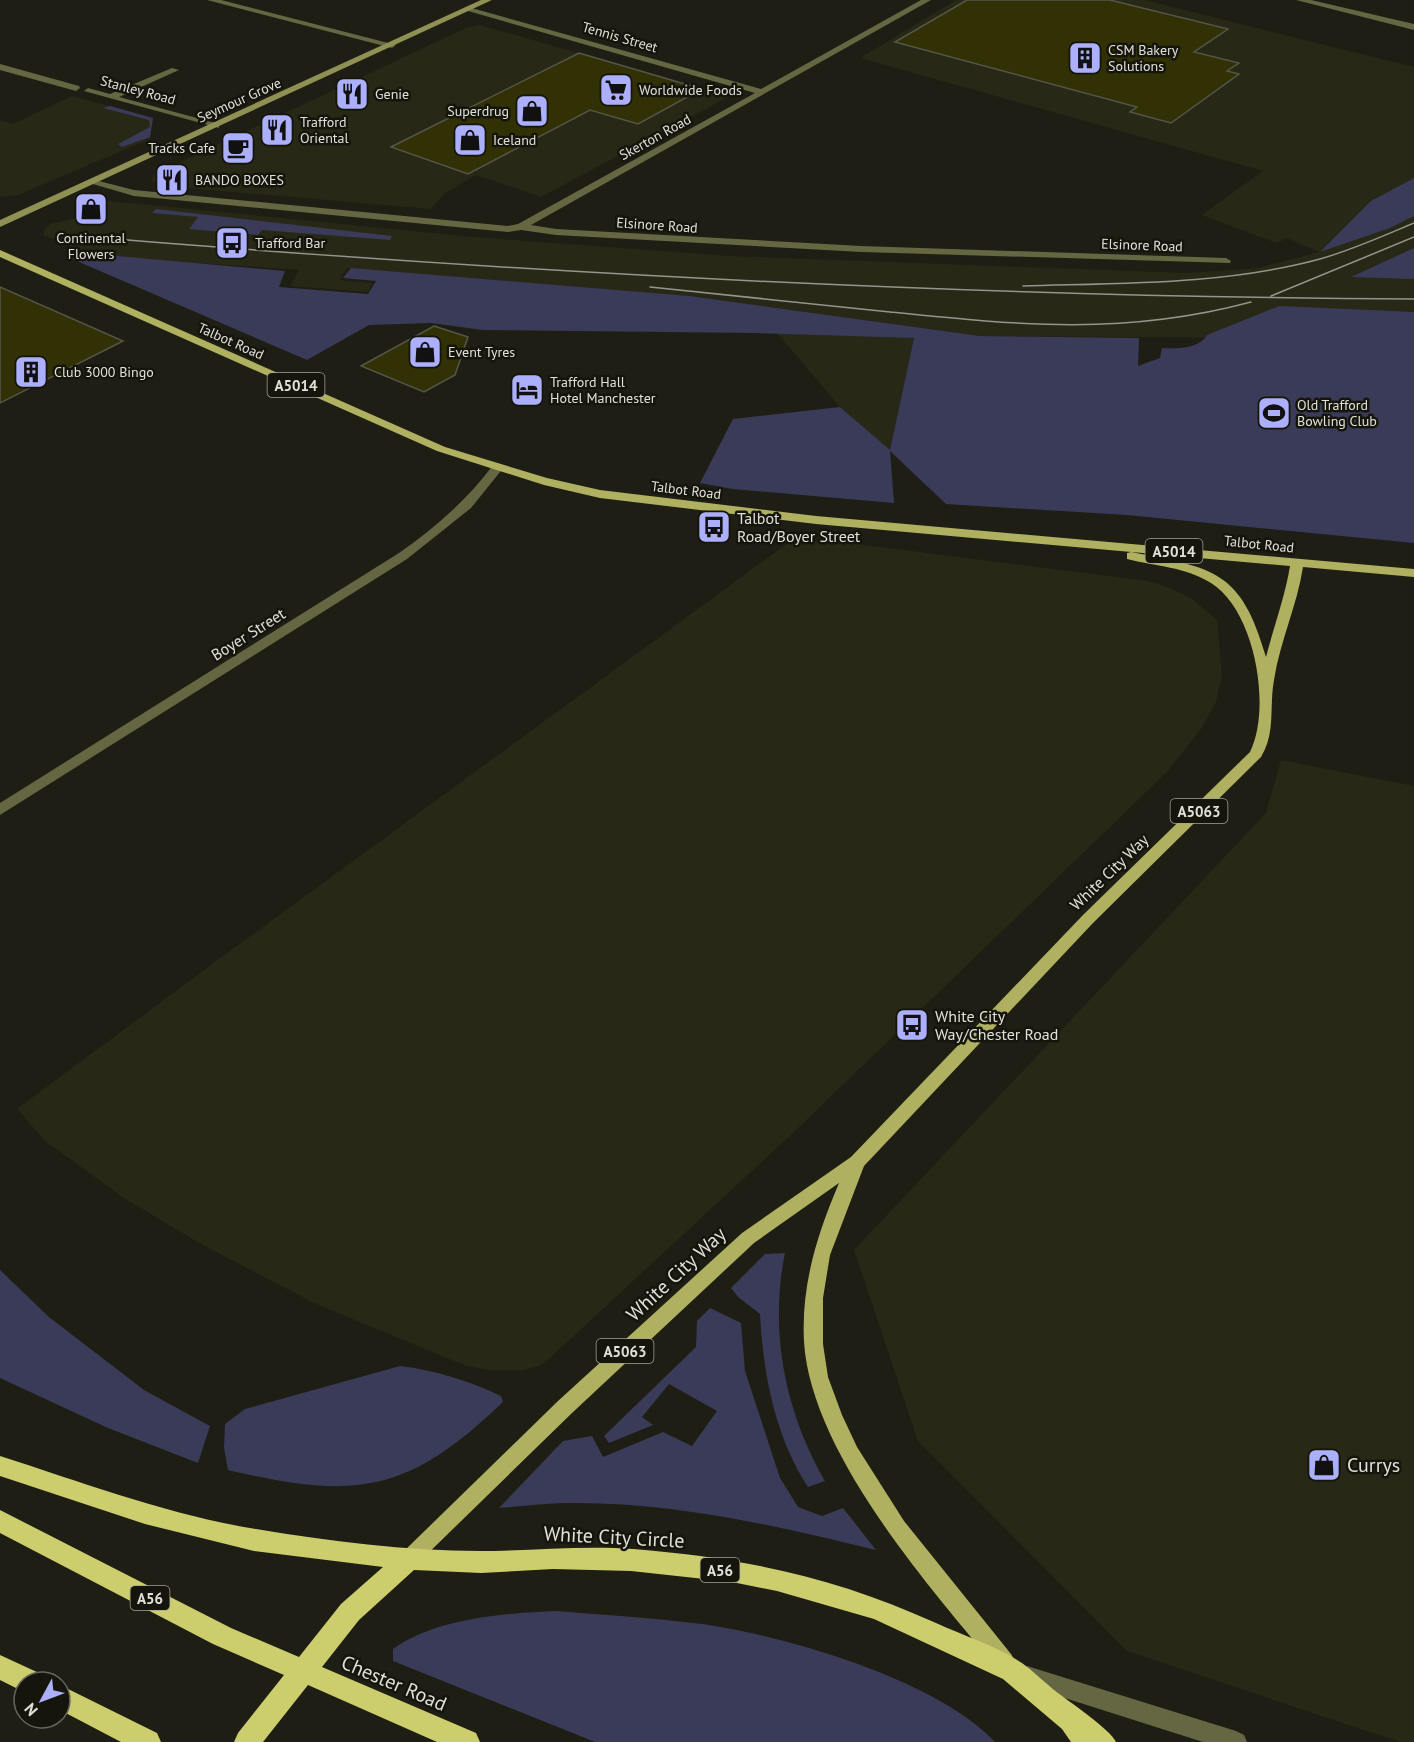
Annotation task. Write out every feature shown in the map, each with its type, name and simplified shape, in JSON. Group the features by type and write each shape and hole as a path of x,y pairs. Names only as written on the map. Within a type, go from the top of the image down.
{"highway":[{"name":"White City Circle","path":"0,1466 144,1513 254,1540 409,1558 481,1562 553,1558 631,1560 732,1571 854,1600 1012,1671 1071,1720 1087,1742"},
{"name":"A56","path":"0,1521 222,1636 301,1672"},
{"path":"247,1742 350,1612 409,1558"},
{"name":"Chester Road","path":"301,1672 449,1740"},
{"path":"72,1703 148,1742"},
{"name":"A56","path":"1071,1720 1103,1742"}],"main road":[{"name":"Seymour Grove","path":"0,224 488,0"},
{"name":"Talbot Road","path":"0,253 441,449 600,494 707,509 1051,542 1414,573"},
{"path":"1051,542 1170,563 1214,579 1230,592 1240,605 1267,681"},
{"name":"White City Way","path":"409,1558 565,1407 748,1238 856,1162 1040,968 1256,754 1264,738 1266,725 1267,681 1282,621 1292,597 1297,563"},
{"name":"White City Way","path":"856,1162 823,1246 815,1285 813,1329 819,1376 849,1454 931,1575 1012,1671"}],"street":[{"path":"211,0 392,45"},
{"name":"Skerton Road","path":"521,226 927,0"},
{"path":"1300,0 1414,27"},
{"name":"Tennis Street","path":"471,9 762,92"},
{"name":"Stanley Road","path":"0,67 76,88"},
{"path":"111,97 175,70"},
{"name":"Stanley Road","path":"88,91 216,126"},
{"name":"Elsinore Road","path":"91,182 116,190 144,194 493,227 521,226 556,232 709,242 1226,261"},
{"name":"Boyer Street","path":"0,810 403,556 460,512 498,467"},
{"path":"1012,1671 1236,1742"}],"shaded area":[{"path":"956,0 1145,0 1414,67 1414,339 980,336 690,296 347,268 340,280 373,283 368,292 290,286 299,270 141,259 69,250 70,243 44,236 44,231 50,224 76,218 93,202 99,200 473,237 729,256 1188,273 1258,268 1319,252 1287,238 1277,243 1202,215 1263,171 860,58"},
{"path":"480,25 730,96 541,197 476,175 445,193 431,209 163,186 151,180 155,174 468,27"},
{"path":"72,96 153,118 150,139 18,195 0,197 0,120 13,124"},
{"path":"110,106 153,118 150,137 122,147 118,144 150,127 149,120 103,108"},
{"path":"1414,178 1414,216 1390,228 1320,252 1371,201"},
{"path":"156,209 392,236 390,240 262,230 258,235 189,229 198,217 152,213"},
{"path":"1414,248 1414,279 1351,277"},
{"path":"84,253 285,271 279,287 368,294 376,281 343,278 351,268 690,296 980,336 1139,338 1138,366 1160,358 1162,348 1193,346 1207,335 1279,306 1414,312 1414,543 1127,515 946,504 890,451 894,503 732,489 700,483 733,419 840,407 890,450 914,338 753,333 483,330 431,323 369,325 307,360 72,259"},
{"path":"777,333 914,338 890,451 840,407"},
{"path":"792,540 823,543 825,540 1148,581 1167,587 1191,598 1217,620 1222,675 1216,702 1201,729 1167,772 793,1133 539,1366 523,1370 490,1370 466,1366 314,1303 199,1243 124,1198 45,1141 19,1111 18,1108 219,959"},
{"path":"1281,760 1414,786 1414,1742 1400,1742 1127,1651 918,1441 854,1250 1266,813"},
{"path":"785,1253 780,1282 779,1312 784,1370 800,1427 825,1481 808,1487 779,1426 764,1359 760,1314 738,1297 731,1288 765,1254"},
{"path":"0,1270 49,1317 144,1390 210,1426 198,1463 108,1428 0,1378"},
{"path":"710,1308 741,1323 745,1371 780,1478 798,1507 822,1516 843,1508 876,1550 799,1532 682,1510 603,1503 563,1503 499,1508 563,1441 592,1436 603,1457 663,1432 692,1446 717,1411 669,1384 642,1417 653,1425 609,1443 604,1436 696,1347 697,1321"},
{"path":"400,1366 439,1373 464,1381 501,1396 503,1402 469,1433 438,1456 408,1472 378,1482 346,1486 311,1485 228,1470 224,1448 225,1424 245,1409"},
{"path":"557,1611 702,1624 816,1650 858,1664 937,1699 969,1720 995,1742 595,1742 393,1661 393,1649 429,1630 472,1619 516,1613"}],"building":[{"name":"CSM Bakery Solutions","path":"967,0 1110,0 1228,29 1194,52 1239,63 1227,71 1239,74 1171,123 1130,112 1137,107 895,42"},
{"path":"579,53 702,89 638,124 590,110 468,174 391,147"},
{"name":"Club 3000 Bingo","path":"0,287 123,341 0,403"},
{"name":"Event Tyres","path":"434,326 468,337 455,375 424,392 361,366"}],"tram line":[{"path":"1023,286 1173,281 1247,274 1320,259 1414,223"},
{"path":"78,236 412,261 745,281 1079,294 1414,299"},
{"path":"1271,296 1414,237"},
{"path":"650,287 937,317 1027,324 1115,324 1159,320 1251,302"}],"place":[{"name":"CSM Bakery Solutions","path":"1085,58"},
{"name":"Worldwide Foods","path":"616,90"},
{"name":"Genie","path":"352,94"},
{"name":"Superdrug","path":"532,111"},
{"name":"Trafford Oriental","path":"277,130"},
{"name":"Iceland","path":"470,140"},
{"name":"Tracks Cafe","path":"238,148"},
{"name":"BANDO BOXES","path":"172,180"},
{"name":"Continental Flowers","path":"91,209"},
{"name":"Trafford Bar","path":"232,243"},
{"name":"Event Tyres","path":"425,352"},
{"name":"Club 3000 Bingo","path":"31,372"},
{"name":"Trafford Hall Hotel Manchester","path":"527,390"},
{"name":"Old Trafford Bowling Club","path":"1274,413"},
{"name":"Talbot Road/Boyer Street","path":"714,527"},
{"name":"White City Way/Chester Road","path":"912,1025"},
{"name":"Currys","path":"1324,1465"}]}
